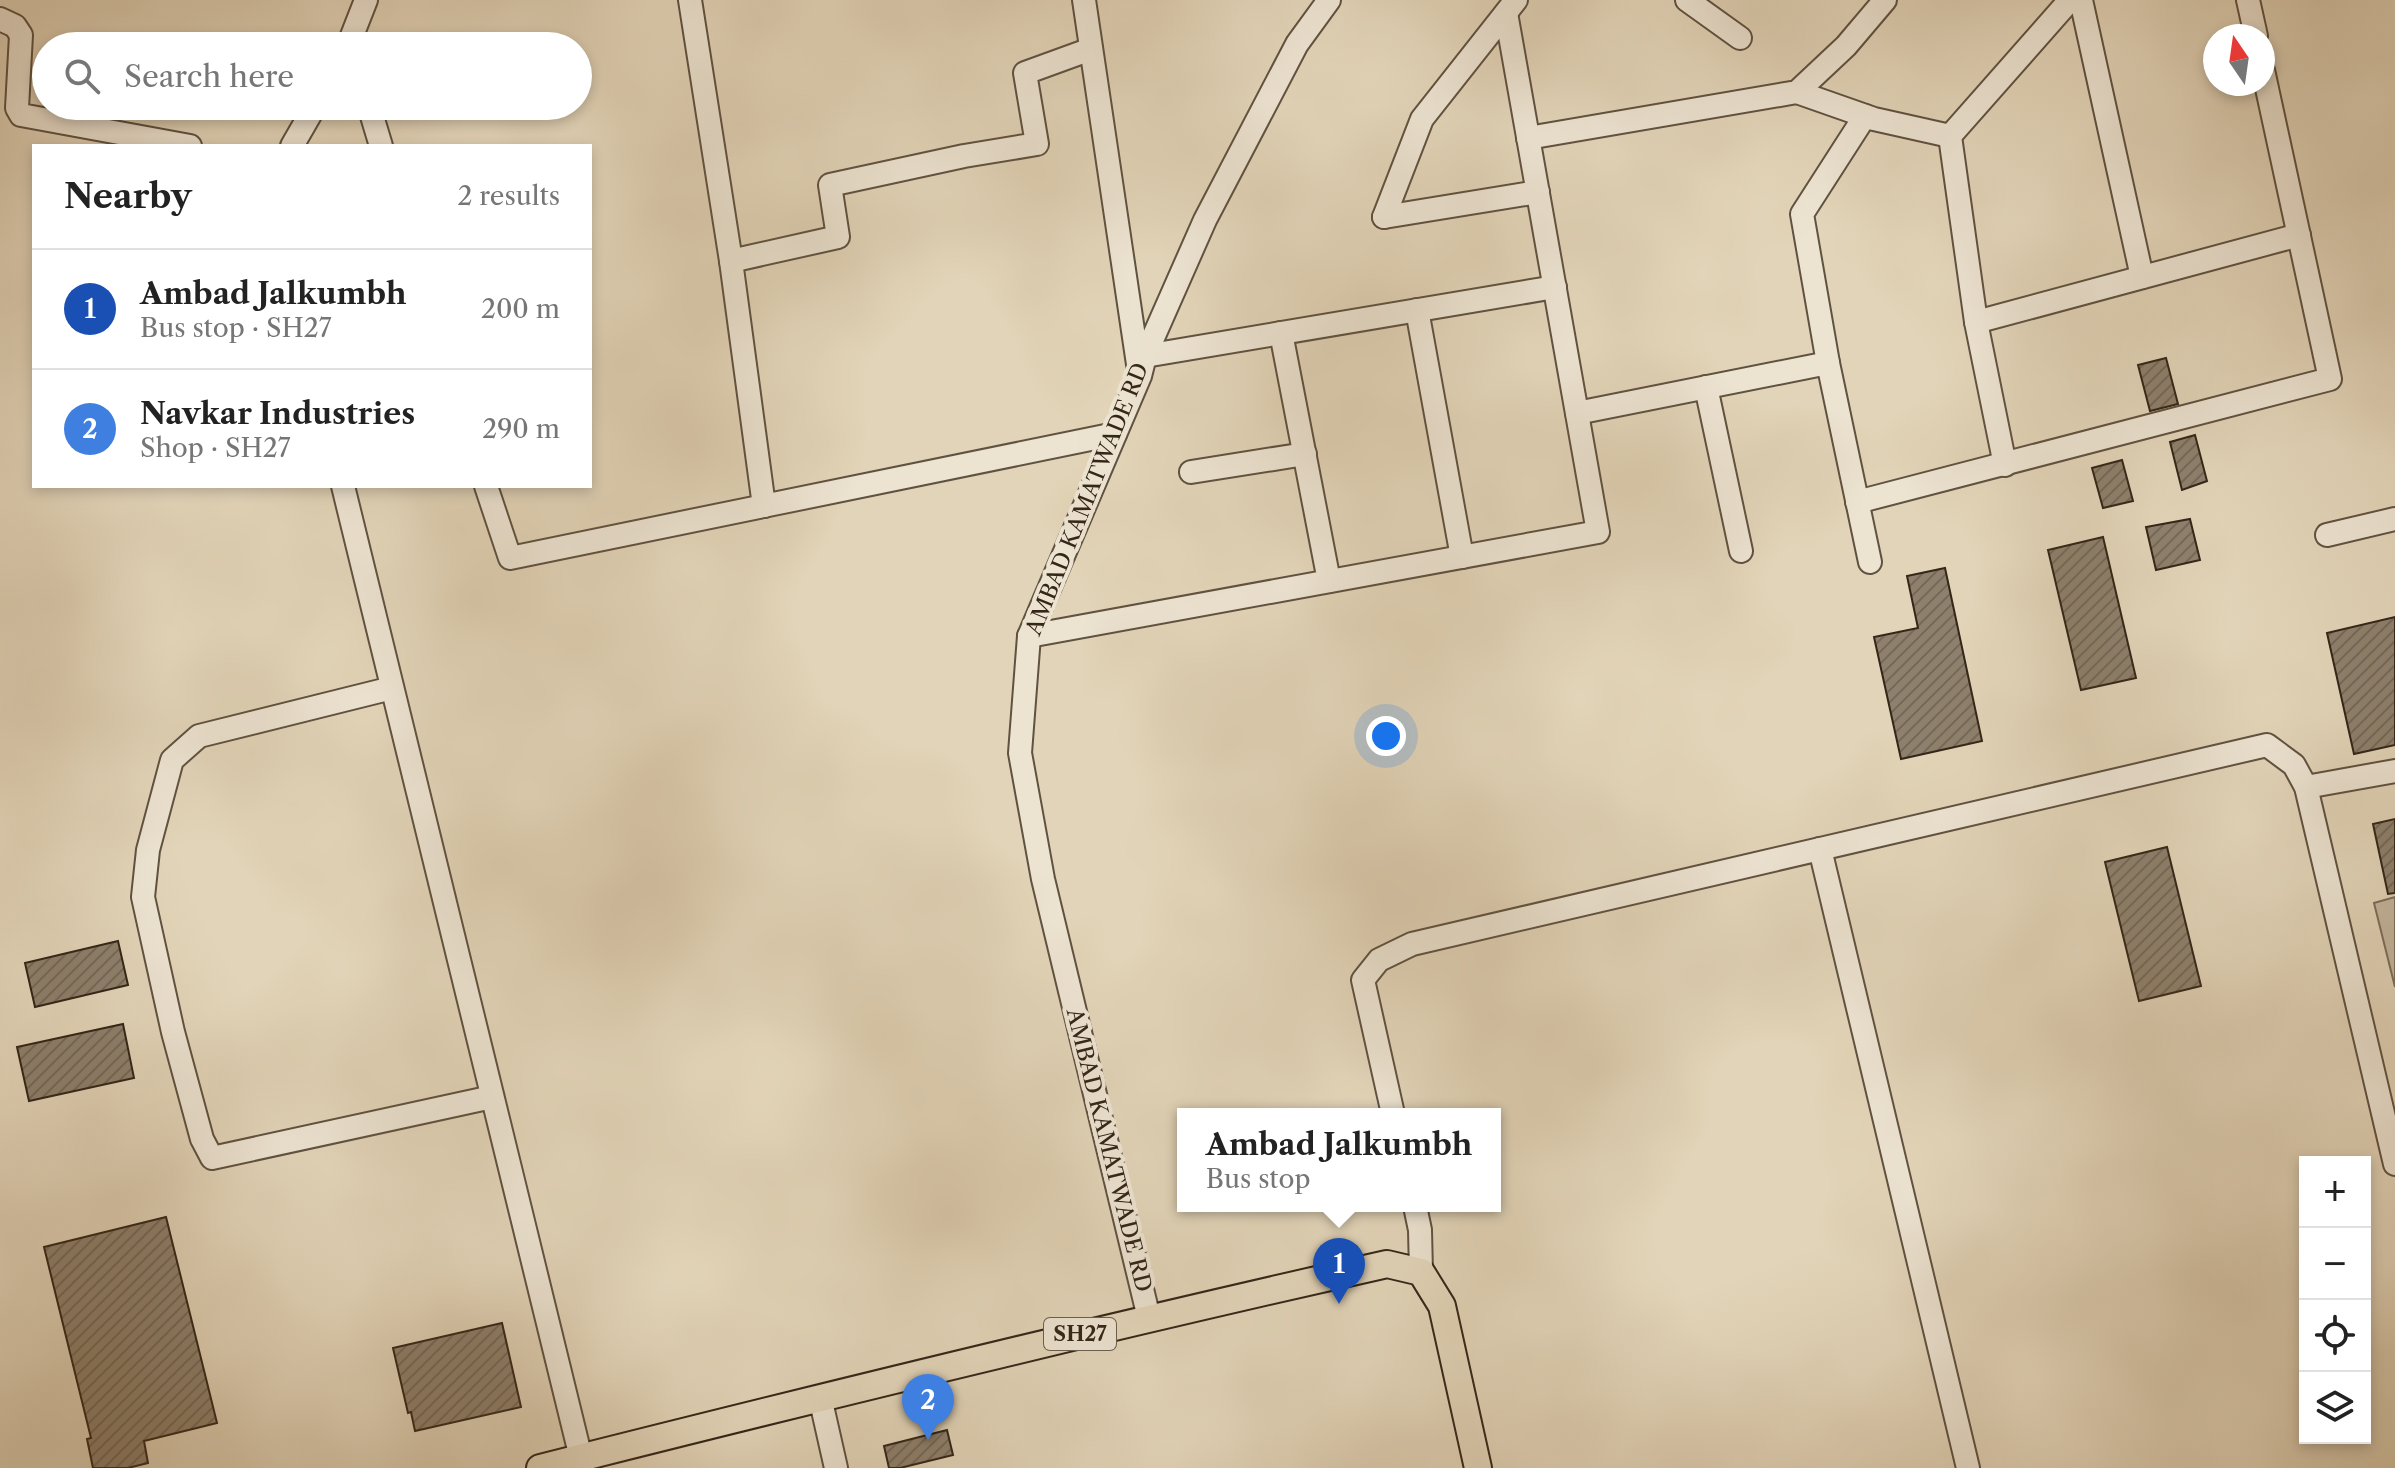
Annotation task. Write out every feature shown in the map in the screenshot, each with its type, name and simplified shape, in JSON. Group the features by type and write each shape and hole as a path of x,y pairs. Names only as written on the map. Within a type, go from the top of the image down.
{"main road":[{"name":"SH27","path":"540,1468 820,1397 1387,1264 1421,1272"},
{"path":"1421,1272 1442,1306 1478,1468"}],"street":[{"path":"355,32 366,0"},
{"path":"690,0 731,261 764,506"},
{"path":"1084,0 1142,366 1281,333 1555,287"},
{"name":"AMBAD KAMATWADE RD","path":"1149,1318 1043,879 1020,753 1029,636 1205,220 1297,44 1329,0"},
{"path":"1687,0 1740,38"},
{"path":"2005,465 1976,322 1950,136 2070,0"},
{"path":"2081,0 2142,277"},
{"path":"2248,0 2253,24"},
{"path":"1797,92 1846,46 1879,2"},
{"path":"1029,636 1598,532 1507,5"},
{"path":"1507,5 1422,119 1384,217 1538,192"},
{"path":"0,19 15,26 21,35 17,108 21,115 32,117"},
{"path":"731,261 838,237 830,185 964,156 1037,144 1025,73 1091,49"},
{"path":"1528,138 1797,92 1865,116 1950,136"},
{"path":"1857,502 2330,379 2269,96"},
{"path":"1865,116 1802,214 1828,363 1870,562"},
{"path":"48,120 179,144"},
{"path":"293,144 307,120"},
{"path":"373,120 380,144"},
{"path":"1976,322 2299,235"},
{"path":"1417,310 1462,557"},
{"path":"1281,333 1329,581"},
{"path":"1577,413 1828,363"},
{"path":"1706,387 1741,551"},
{"path":"487,488 510,558 1115,434"},
{"path":"1191,472 1305,454"},
{"path":"343,488 581,1458"},
{"path":"2327,535 2395,519"},
{"path":"392,688 199,736 172,760 148,850 143,897 173,1032 202,1139 212,1158 492,1097"},
{"path":"1392,1108 1363,980 1379,960 1412,944 2267,745 2294,765 2306,787 2395,1164"},
{"path":"2306,787 2395,771"},
{"path":"1820,849 1968,1468"},
{"path":"1416,1212 1421,1272"},
{"path":"820,1397 836,1468"}],"shaded area":[{"path":"2395,897 2395,987 2374,903"}],"building":[{"path":"2166,358 2178,404 2150,411 2138,365"},
{"path":"2195,435 2207,481 2182,490 2170,442"},
{"path":"2122,460 2133,501 2103,508 2092,468"},
{"path":"2190,519 2200,560 2156,570 2146,527"},
{"path":"2103,537 2136,678 2081,690 2048,550"},
{"path":"1945,568 1982,741 1901,759 1874,637 1918,628 1907,576"},
{"path":"2395,617 2395,745 2354,754 2327,633"},
{"path":"2395,819 2395,893 2388,894 2373,824"},
{"path":"2167,847 2201,986 2139,1001 2105,862"},
{"path":"118,941 128,985 35,1007 25,963"},
{"path":"123,1024 134,1078 29,1101 17,1047"},
{"path":"166,1217 217,1423 144,1441 148,1463 128,1468 93,1468 87,1439 91,1438 44,1247"},
{"path":"502,1323 521,1407 415,1431 393,1348"},
{"path":"947,1430 953,1455 889,1468 884,1446"}],"place":[{"name":"Ambad Jalkumbh","path":"1339,1304"},
{"name":"Navkar Industries","path":"928,1440"}]}
